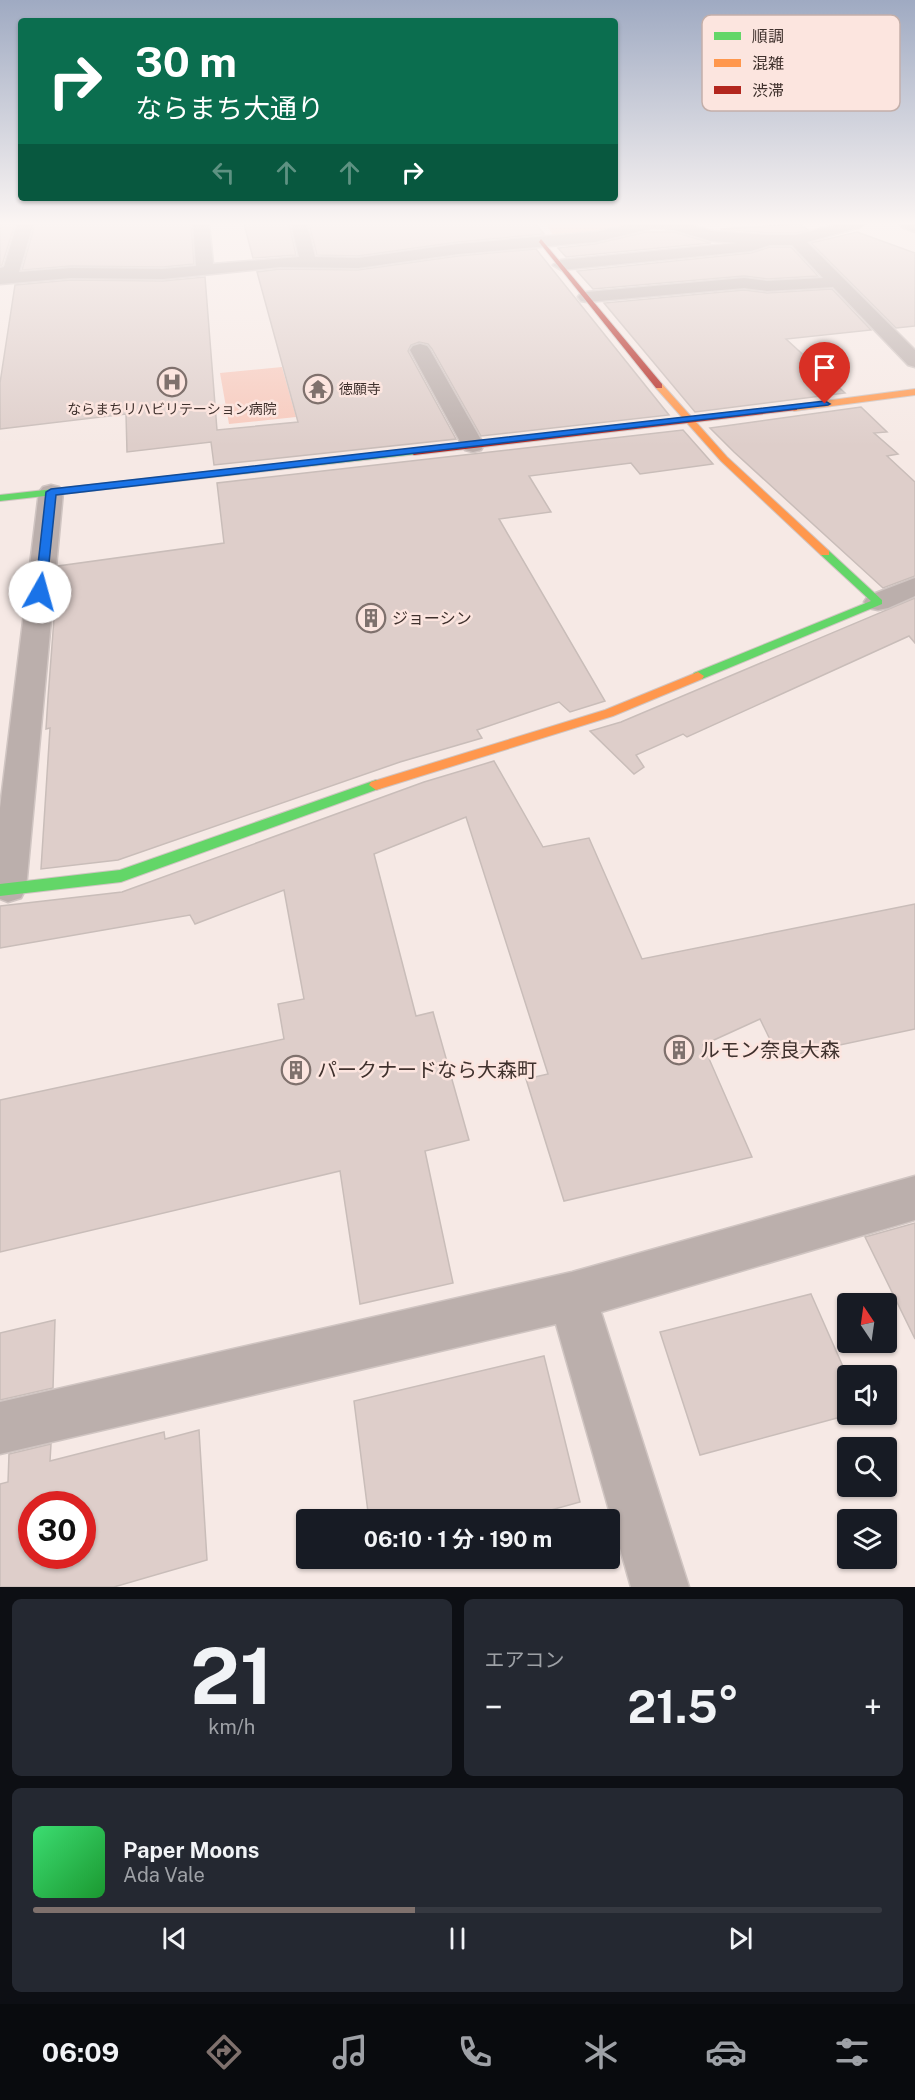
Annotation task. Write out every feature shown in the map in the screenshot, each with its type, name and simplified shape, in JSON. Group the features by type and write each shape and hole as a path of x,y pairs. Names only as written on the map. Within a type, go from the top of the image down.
{"street":[{"path":"588,298 676,407 691,420 724,459 878,602"},
{"path":"855,298 915,361"},
{"path":"420,350 474,445"},
{"path":"0,498 691,420 915,392"},
{"path":"51,492 4,889 121,876 412,772 609,713 915,586"},
{"path":"0,1428 573,1296 915,1198"},
{"path":"573,1296 660,1587"}],"shaded area":[{"path":"282,367 296,417 229,424 220,373"}],"building":[{"path":"13,298 207,298 217,430 298,422 264,298 575,298 669,415 481,436 432,349 428,344 419,342 411,345 408,351 456,439 214,465 211,442 127,452 126,414 0,429 0,383"},
{"path":"657,298 841,298 871,330 786,339 845,393 695,412 604,303"},
{"path":"866,298 915,298 915,326 896,328"},
{"path":"861,407 887,432 874,433 898,454 887,456 915,482 915,576 883,588 710,428"},
{"path":"683,430 713,464 640,474 631,463 529,476 551,512 499,519 605,701 570,712 559,702 477,730 482,738 400,762 118,860 41,869 50,728 46,729 58,566 224,543 217,483"},
{"path":"915,598 915,643 909,636 687,737 683,734 636,755 644,767 634,774 590,731 621,722"},
{"path":"494,761 543,847 589,838 642,959 915,904 915,1029 779,1058 760,1019 703,1045 752,1157 564,1201 526,1079 548,1074 466,817 374,854 416,1016 433,1012 469,1140 425,1151 453,1283 360,1304 340,1171 0,1252 0,1100 284,1039 278,1004 304,999 284,890 195,924 190,915 0,948 0,906 122,892 424,782"},
{"path":"915,1223 915,1339 897,1302 897,1293 892,1293 865,1237"},
{"path":"811,1294 842,1365 837,1365 837,1418 700,1455 660,1332"},
{"path":"55,1320 53,1388 0,1400 0,1333"},
{"path":"544,1356 580,1502 555,1509 368,1509 354,1401"},
{"path":"199,1430 207,1560 114,1587 0,1587 0,1484 8,1482 9,1454 51,1444 50,1461 164,1432 165,1439"}],"traffic: fast":[{"path":"0,498 414,452"},
{"path":"698,676 878,602 825,553"},
{"path":"0,890 121,876 376,785"}],"traffic: slow":[{"path":"659,386 724,459 825,553"},
{"path":"794,408 915,392"},
{"path":"376,785 609,713 698,676"}],"traffic: jam":[{"path":"587,298 659,386"},
{"path":"414,452 794,408"}],"place":[{"name":"ならまちリハビリテーション病院","path":"172,382"},
{"name":"徳願寺","path":"318,389"},
{"name":"ジョーシン","path":"371,618"},
{"name":"ルモン奈良大森","path":"679,1050"},
{"name":"パークナードなら大森町","path":"296,1070"}],"route":[{"path":"40,592 51,492 825,404"}]}
